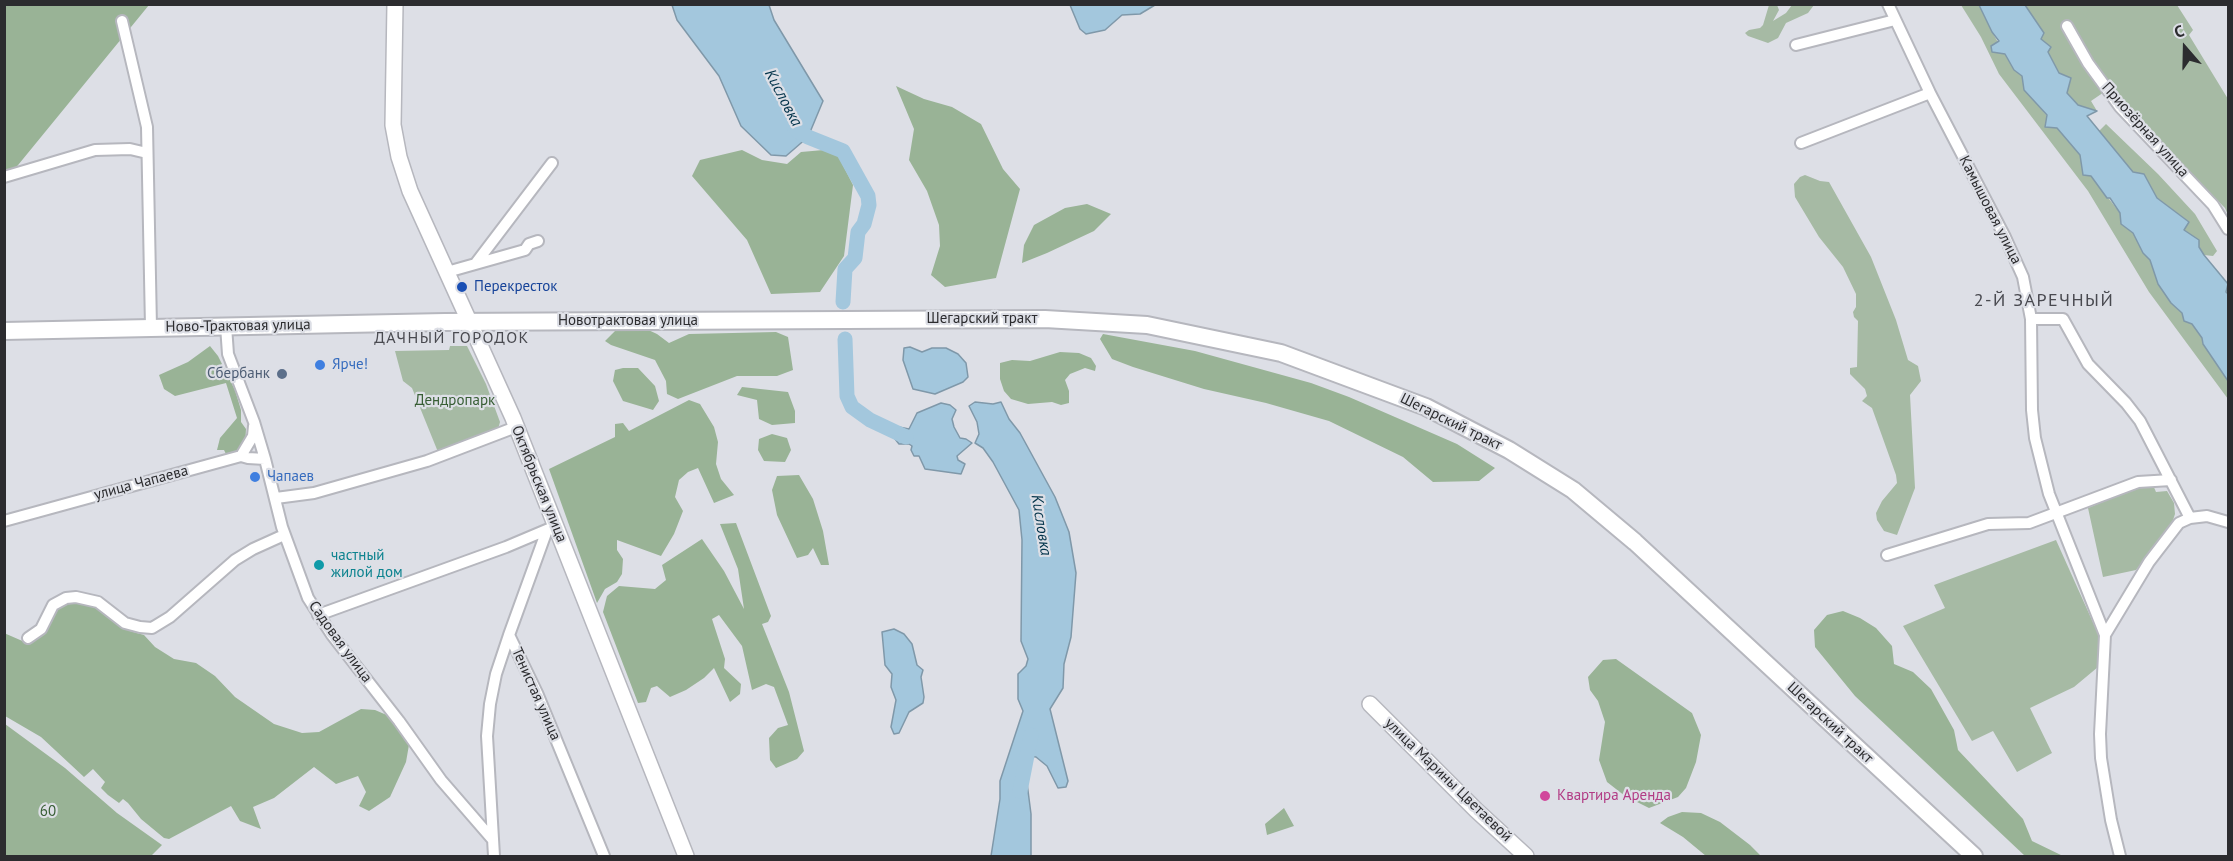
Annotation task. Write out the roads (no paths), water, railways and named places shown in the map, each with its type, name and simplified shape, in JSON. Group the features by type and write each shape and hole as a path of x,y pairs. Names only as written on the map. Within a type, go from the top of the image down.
{"main road":[{"name":"Шегарский тракт","path":"786,321 1002,319 1147,325 1281,354 1426,407 1509,450 1573,490 1635,542 1974,856"},
{"name":"Новотрактовая улица","path":"471,322 786,321"},
{"name":"Ново-Трактовая улица","path":"4,331 471,322"}],"street":[{"name":"Октябрьская улица","path":"394,4 393,125 399,158 410,191 471,322 516,427 551,528 686,856"},
{"name":"Камышовая улица","path":"1888,4 1930,93 2010,247 2023,277 2031,319 2032,410 2035,438 2056,514 2105,635"},
{"path":"1796,45 1895,20"},
{"path":"122,21 147,127 151,327"},
{"name":"Приозёрная улица","path":"2067,26 2088,63 2120,107 2213,205 2229,230"},
{"path":"1801,143 1930,93"},
{"path":"4,177 95,150 130,149 147,153"},
{"path":"476,263 552,163"},
{"path":"447,272 525,250 529,244 538,241"},
{"path":"2031,319 2063,319 2088,364 2140,421 2190,518"},
{"name":"Садовая улица","path":"226,326 228,354 266,459 284,535 298,577 318,615 415,742 441,780 493,840"},
{"path":"254,422 253,436 241,456 266,459"},
{"path":"276,498 314,493 427,461 516,427"},
{"name":"улица Чапаева","path":"4,521 241,456"},
{"path":"1887,555 1988,524 2029,523 2138,482 2171,480"},
{"path":"2120,856 2111,820 2101,758 2105,635 2149,562 2179,523 2190,518 2207,516 2229,522"},
{"path":"318,615 479,557 551,528"},
{"name":"Тенистая улица","path":"551,528 509,634 541,703 604,856"},
{"path":"28,638 41,629 53,605 66,597 99,602 125,623 152,628 177,611 235,560 284,535"},
{"path":"495,856 486,735 494,684 509,634"},
{"name":"улица Марины Цветаевой","path":"1370,704 1523,856"}],"water":[{"path":"672,5 769,5 774,20 823,101 808,137 786,156 771,155 741,126 719,76 677,20"},
{"path":"1070,5 1155,5 1140,14 1122,15 1105,30 1086,34 1080,29"},
{"path":"1979,5 2025,5 2044,33 2041,39 2051,47 2048,52 2059,73 2071,78 2067,93 2078,105 2097,111 2087,116 2133,172 2144,174 2157,198 2189,222 2184,230 2199,240 2199,247 2204,255 2228,284 2226,292 2228,294 2228,381 2192,324 2184,321 2182,313 2171,303 2158,284 2150,260 2143,253 2133,233 2121,224 2120,213 2110,198 2107,198 2091,176 2083,175 2080,155 2057,128 2045,127 2047,115 2024,90 2022,76 2014,70 2005,54 1992,52 1991,46 1999,41"},
{"path":"910,347 922,352 932,348 946,348 958,354 966,363 968,377 963,382 935,394 913,389 903,360 904,348"},
{"path":"975,402 993,404 1001,402 1009,419 1020,433 1055,497 1069,532 1076,573 1071,637 1064,664 1063,688 1050,709 1068,781 1066,787 1058,788 1047,766 1036,757 1021,755 1031,814 1031,856 991,856 1000,799 1000,781 1023,711 1018,699 1018,674 1026,666 1028,659 1021,641 1022,540 1019,510 993,462 983,448 975,443 979,434 977,422 969,406"},
{"path":"941,403 950,405 956,410 952,419 954,427 960,438 972,443 957,456 958,460 965,464 961,474 925,469 919,456 914,456 912,446 899,444 887,429 894,426 909,429 917,413"},
{"path":"894,629 904,634 912,644 917,665 923,670 921,677 924,697 923,703 909,712 899,733 894,734 891,727 896,700 891,687 892,674 885,665 882,632"}],"waterway":[{"name":"Кисловка","path":"794,126 808,137 843,151 868,196 869,205 864,224 858,232 855,258 845,269 843,302"},
{"name":"Кисловка","path":"845,339 847,396 852,407 870,420 906,437"},
{"name":"Кисловка","path":"1020,791 1031,735"}],"place":[{"name":"Перекресток","path":"462,287"},
{"name":"Ярче!","path":"320,365"},
{"name":"Сбербанк","path":"282,374"},
{"name":"Чапаев","path":"255,477"},
{"name":"частный жилой дом","path":"319,565"},
{"name":"Квартира Аренда","path":"1545,796"}],"district":[{"name":"2-Й ЗАРЕЧНЫЙ","path":"2044,301"},
{"name":"ДАЧНЫЙ ГОРОДОК","path":"452,338"}],"park label":[{"name":"Дендропарк","path":"455,401"},
{"name":"60","path":"48,812"}]}
